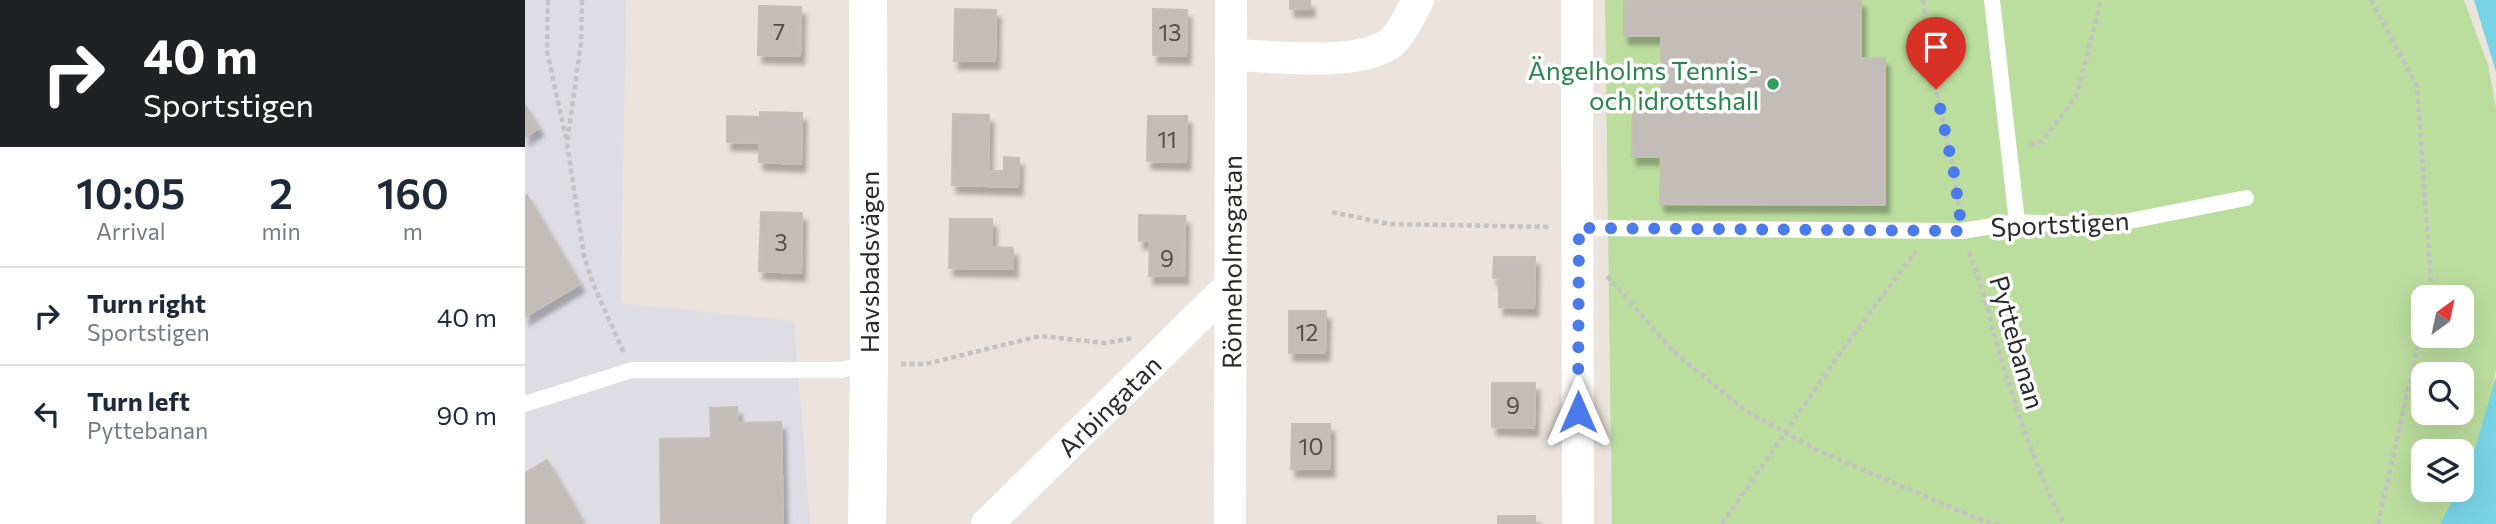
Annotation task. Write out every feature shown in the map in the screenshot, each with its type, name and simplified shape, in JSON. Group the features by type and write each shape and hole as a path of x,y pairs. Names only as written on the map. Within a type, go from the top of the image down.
{"street":[{"name":"Havsbadsvägen","path":"867,524 868,0"},
{"name":"Rönneholmsgatan","path":"1230,524 1231,0"},
{"path":"1232,55 1362,55 1390,44 1418,0"},
{"path":"1577,0 1578,524"},
{"name":"Arbingatan","path":"987,524 1230,286"}],"lane":[{"path":"1992,0 2017,222"},
{"name":"Sportstigen","path":"1579,236 1962,231 2017,222 2104,226 2246,198"},
{"path":"525,404 632,370 841,370 869,363"}],"path":[{"path":"548,0 547,51 567,143 584,256 593,284 632,370"},
{"path":"567,143 581,43 582,0"},
{"name":"Pyttebanan","path":"1923,0 1962,231 1979,276 2029,447 2064,524"},
{"path":"2009,152 2042,142 2076,97 2101,0"},
{"path":"2371,0 2417,86 2431,285"},
{"path":"1332,212 1389,224 1579,236 1674,352 1746,411 1819,451 1983,521 1999,524"},
{"path":"1722,524 1838,356 1932,231"},
{"path":"869,363 926,364 1040,336 1105,343 1189,326"},
{"path":"2378,524 2417,348"}],"shaded area":[{"path":"525,0 626,0 621,303 794,321 810,524 525,524"}],"green space":[{"path":"1605,0 2464,0 2488,65 2496,107 2496,368 2482,468 2474,483 2474,439 2411,439 2411,502 2464,502 2453,524 1612,524"}],"water":[{"path":"2474,0 2496,0 2496,72"},
{"path":"2496,377 2496,524 2440,524 2452,502 2474,502 2474,452"}],"building":[{"path":"1290,0 1310,0 1310,9 1290,9"},
{"name":"Ängelholms Tennis- och idrottshall","path":"1624,0 1861,0 1861,58 1885,58 1885,205 1660,204 1661,157 1632,157 1633,111 1661,111 1661,36 1624,36"},
{"path":"759,6 801,7 800,56 758,55"},
{"path":"955,9 996,10 995,61 954,61"},
{"path":"1153,9 1187,10 1186,56 1153,55"},
{"path":"525,105 539,128 525,137"},
{"path":"760,112 802,113 801,164 759,162 759,143 727,142 727,116 760,117"},
{"path":"953,114 989,115 988,171 1004,171 1004,157 1019,158 1018,187 952,185"},
{"path":"1148,116 1187,116 1186,162 1147,161"},
{"path":"527,195 580,284 525,317 525,197"},
{"path":"761,212 802,213 801,273 759,271"},
{"path":"1139,215 1185,216 1184,276 1149,276 1150,241 1139,241"},
{"path":"950,219 992,219 992,247 1013,248 1013,269 949,268"},
{"path":"1494,257 1535,257 1534,308 1499,307 1499,279 1493,278"},
{"path":"1289,311 1326,311 1325,353 1289,353"},
{"path":"1492,383 1535,383 1534,428 1492,427"},
{"path":"737,407 738,423 781,422 783,524 661,524 660,439 711,438 710,408"},
{"path":"1292,424 1330,424 1330,469 1291,469"},
{"path":"547,460 584,524 525,524 525,473"},
{"path":"1498,516 1535,516 1535,524 1498,524"}],"place":[{"name":"Ängelholms Tennis- och idrottshall","path":"1773,84"}],"route":[{"path":"1578,412 1579,228 1962,231 1954,173 1936,89"}]}
